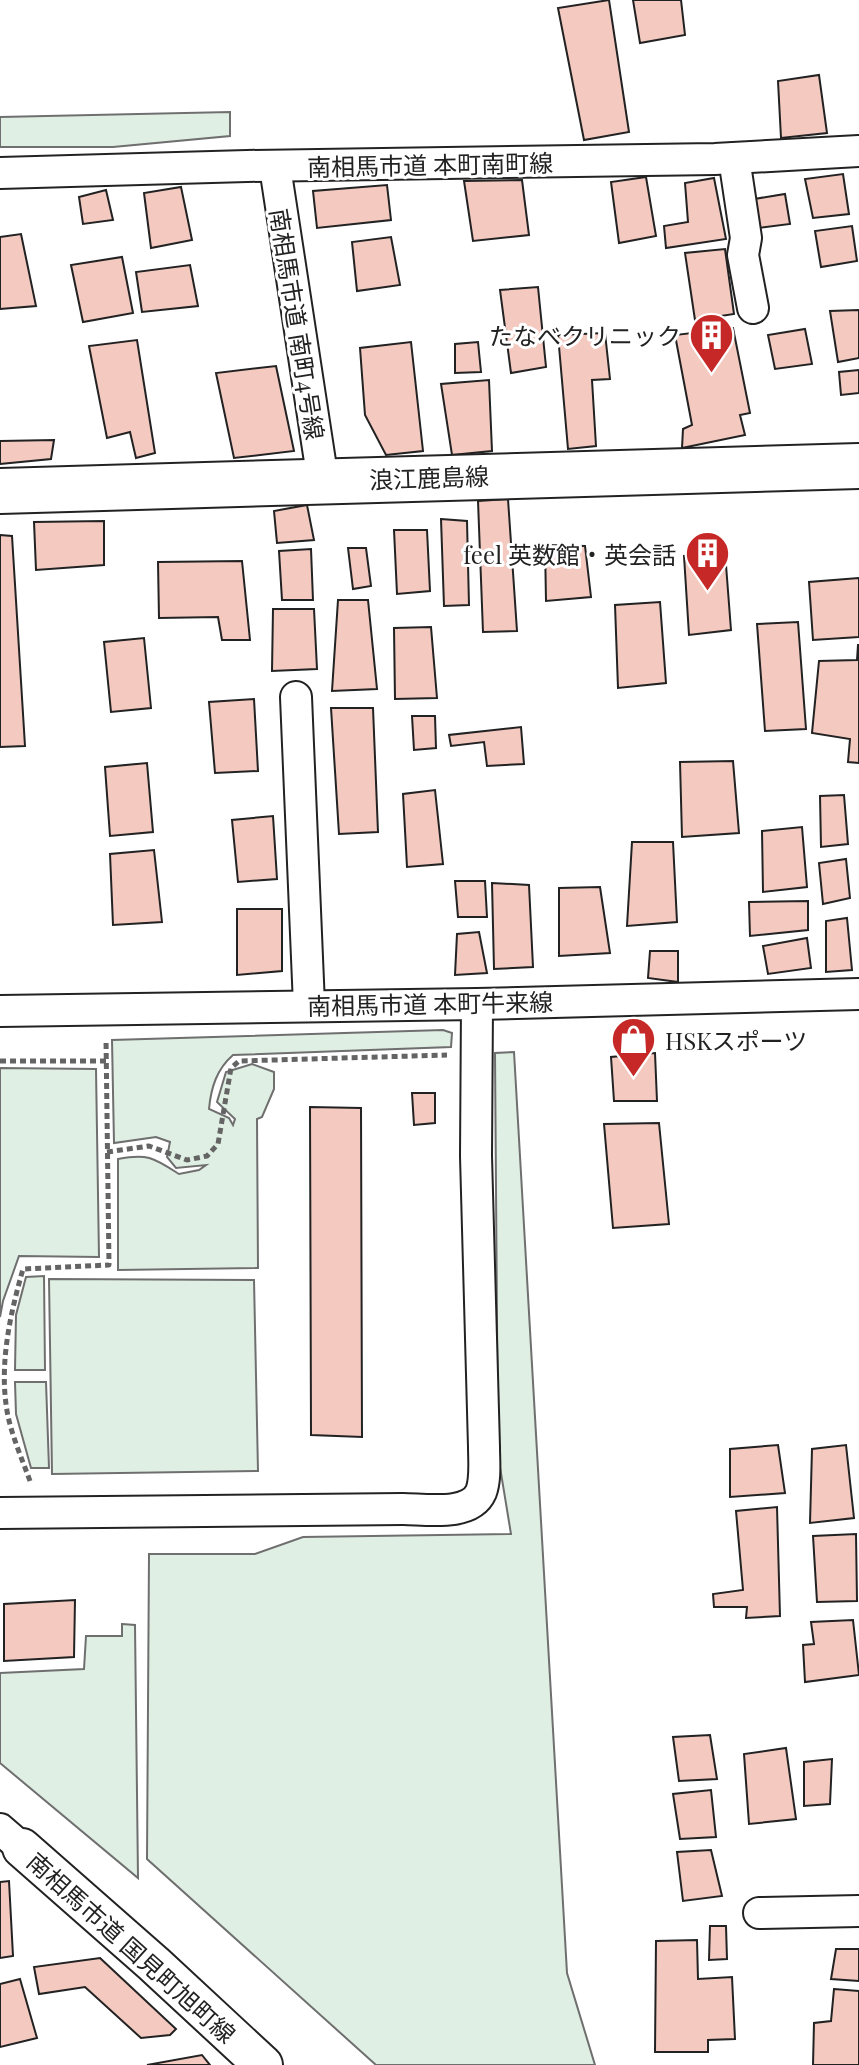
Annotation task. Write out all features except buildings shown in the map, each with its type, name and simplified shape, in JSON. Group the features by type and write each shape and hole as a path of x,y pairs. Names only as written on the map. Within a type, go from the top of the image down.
{"main road":[{"name":"浪江鹿島線","path":"0,491 859,466"}],"street":[{"name":"南相馬市道 本町南町線","path":"0,173 734,158 859,151"},
{"path":"734,158 746,238 743,255 753,308"},
{"name":"南相馬市道 南町4号線","path":"275,167 323,481"},
{"path":"296,697 309,1005"},
{"name":"南相馬市道 本町牛来線","path":"0,1011 477,1004 859,994"},
{"path":"0,1513 458,1508 472,1503 481,1492 484,1470 476,1147 477,1004"},
{"name":"南相馬市道 国見町旭町線","path":"11,1839 154,1964 263,2065"},
{"path":"759,1913 859,1911"}],"path":[{"path":"31,1484 13,1435 6,1403 10,1315 23,1269 109,1265 106,1030"},
{"path":"107,1152 149,1146 187,1160 207,1156 218,1144 231,1068 239,1061 460,1055"},
{"path":"0,1061 107,1061"}],"green space":[{"path":"230,112 230,136 113,147 0,147 0,117"},
{"path":"443,1030 452,1033 451,1047 233,1055 216,1079 209,1109 229,1118 233,1125 235,1119 217,1102 226,1072 252,1064 274,1072 274,1089 262,1117 257,1119 258,1268 118,1270 118,1159 150,1158 179,1174 199,1170 206,1165 176,1168 167,1157 170,1142 156,1137 114,1143 112,1040"},
{"path":"514,1052 567,1973 595,2065 376,2065 147,1859 149,1554 255,1554 303,1537 511,1534 498,1455 495,1053"},
{"path":"0,1068 96,1069 99,1257 19,1256 0,1317"},
{"path":"44,1276 45,1370 15,1370 16,1315 26,1277"},
{"path":"49,1279 254,1280 258,1471 52,1474"},
{"path":"15,1382 46,1382 49,1468 31,1468 16,1414"},
{"path":"122,1624 135,1625 138,1878 0,1763 0,1673 84,1669 86,1636 122,1636"}],"place":[{"name":"たなべクリニック","path":"712,374"},
{"name":"feel 英数館・英会話","path":"707,593"},
{"name":"HSKスポーツ","path":"634,1079"}]}
